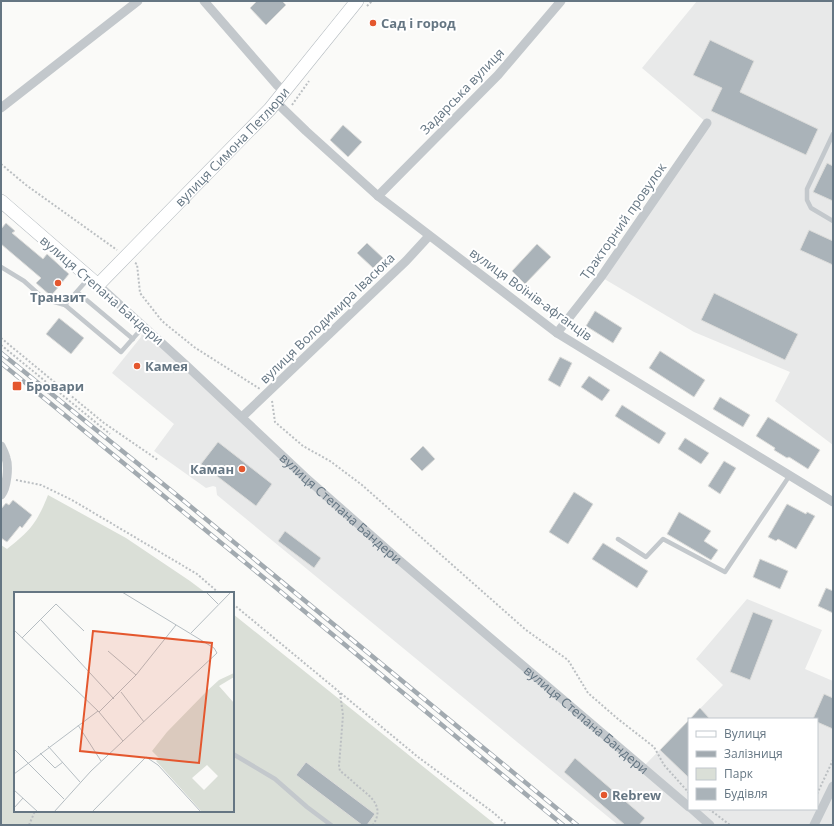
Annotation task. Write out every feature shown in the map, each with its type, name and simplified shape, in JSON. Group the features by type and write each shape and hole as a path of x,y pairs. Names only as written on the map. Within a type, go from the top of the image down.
{"street":[{"path":"1,108 138,1"},
{"name":"вулиця Воїнів-афганців","path":"204,1 277,85 280,97 306,131 378,196 557,333 833,502"},
{"name":"вулиця Симона Петлюри","path":"93,281 280,97 357,1"},
{"name":"Задарська вулиця","path":"378,196 498,75 561,1"},
{"name":"Тракторний провулок","path":"557,333 601,277 707,122"},
{"name":"вулиця Степана Бандери","path":"1,201 144,326 311,482 405,565 688,806"},
{"name":"вулиця Володимира Івасюка","path":"242,417 406,261 429,236"},
{"path":"1,446 7,459 4,491 1,495"},
{"path":"814,825 833,786"},
{"path":"693,810 710,825"}],"lane":[{"path":"833,134 807,189 807,200 811,208 833,221"},
{"path":"1,268 24,281 44,299 66,305 121,352 144,326"},
{"path":"66,305 77,292 93,281"},
{"path":"77,292 132,339"},
{"path":"618,539 646,557 663,539 725,572 790,475"},
{"path":"234,755 275,779 307,807 331,825"}],"path":[{"path":"1,164 26,185 118,250"},
{"path":"130,260 137,264 140,293 162,321 194,347 265,393"},
{"path":"1,338 104,423 158,460"},
{"path":"1,345 110,434"},
{"path":"272,397 275,422 303,446 330,461 362,485 526,630 568,660 588,692 618,719 654,747 664,765 688,792"},
{"path":"6,478 41,485 72,500 196,574 218,592"},
{"path":"234,605 418,757 508,825"},
{"path":"340,693 343,715 339,766 340,771 375,802 378,809 373,825"},
{"path":"818,792 833,760"},
{"path":"710,810 730,825"},
{"path":"29,825 34,812"}],"shaded area":[{"path":"697,1 833,1 833,445 775,401 790,372 694,332 601,277 707,123 642,68"},
{"path":"144,326 261,435 643,767 688,721 688,810 818,810 818,718 691,718 723,685 696,659 747,599 822,630 805,669 833,681 833,825 618,825 217,495 216,487 213,486 206,488 154,451 174,424 112,373 141,337"}],"green space":[{"path":"48,495 126,538 205,592 14,592 14,812 234,812 234,615 496,825 1,825 1,545 7,549 22,537 32,526"}],"building":[{"path":"257,1 282,1 286,5 266,25 250,8"},
{"path":"710,40 754,61 740,92 818,129 806,155 711,111 722,88 693,75"},
{"path":"343,125 362,142 348,157 330,140"},
{"path":"827,163 833,166 833,201 813,192"},
{"path":"6,223 15,231 12,233 43,259 47,254 69,274 51,296 36,283 41,278 1,244 1,229"},
{"path":"809,230 833,241 833,265 800,250"},
{"path":"367,243 383,258 373,268 357,253"},
{"path":"537,244 551,257 525,284 512,271"},
{"path":"714,293 798,334 785,360 701,320"},
{"path":"595,311 622,328 613,343 586,326"},
{"path":"59,318 84,338 71,354 46,334"},
{"path":"660,351 705,380 694,397 649,368"},
{"path":"560,357 572,363 560,387 548,380"},
{"path":"589,376 610,390 602,401 581,387"},
{"path":"720,397 750,415 743,427 713,409"},
{"path":"622,405 666,433 659,444 615,416"},
{"path":"768,417 820,450 808,469 789,457 787,458 774,450 775,448 756,436"},
{"path":"685,438 709,453 701,464 678,449"},
{"path":"218,442 272,484 256,506 201,464"},
{"path":"423,446 435,459 422,471 410,459"},
{"path":"724,461 736,468 720,494 708,486"},
{"path":"574,492 593,504 568,544 549,532"},
{"path":"13,500 32,515 22,528 20,526 7,542 1,538 1,509 6,503 9,505"},
{"path":"787,504 806,514 807,512 815,516 796,549 778,539 776,541 768,537"},
{"path":"679,512 711,531 704,541 718,550 711,560 667,534"},
{"path":"285,531 321,558 314,568 278,541"},
{"path":"603,543 648,571 637,588 592,559"},
{"path":"760,559 788,571 780,589 753,577"},
{"path":"826,588 833,591 833,613 818,606"},
{"path":"753,612 773,620 750,680 730,672"},
{"path":"824,694 833,698 833,729 818,722 818,718 813,718"},
{"path":"700,708 709,718 691,718"},
{"path":"688,721 688,777 660,750"},
{"name":"Rebrew","path":"575,758 645,818 639,825 625,825 564,772"},
{"path":"306,762 375,814 367,825 362,825 296,775"}],"railway":[{"path":"1,353 173,492 577,825"},
{"path":"1,363 563,825"}],"place":[{"name":"Сад і город","path":"373,23"},
{"name":"Транзит","path":"58,283"},
{"name":"Камея","path":"137,366"},
{"name":"Бровари","path":"17,386"},
{"name":"Каман","path":"242,469"},
{"name":"Rebrew","path":"604,795"}]}
